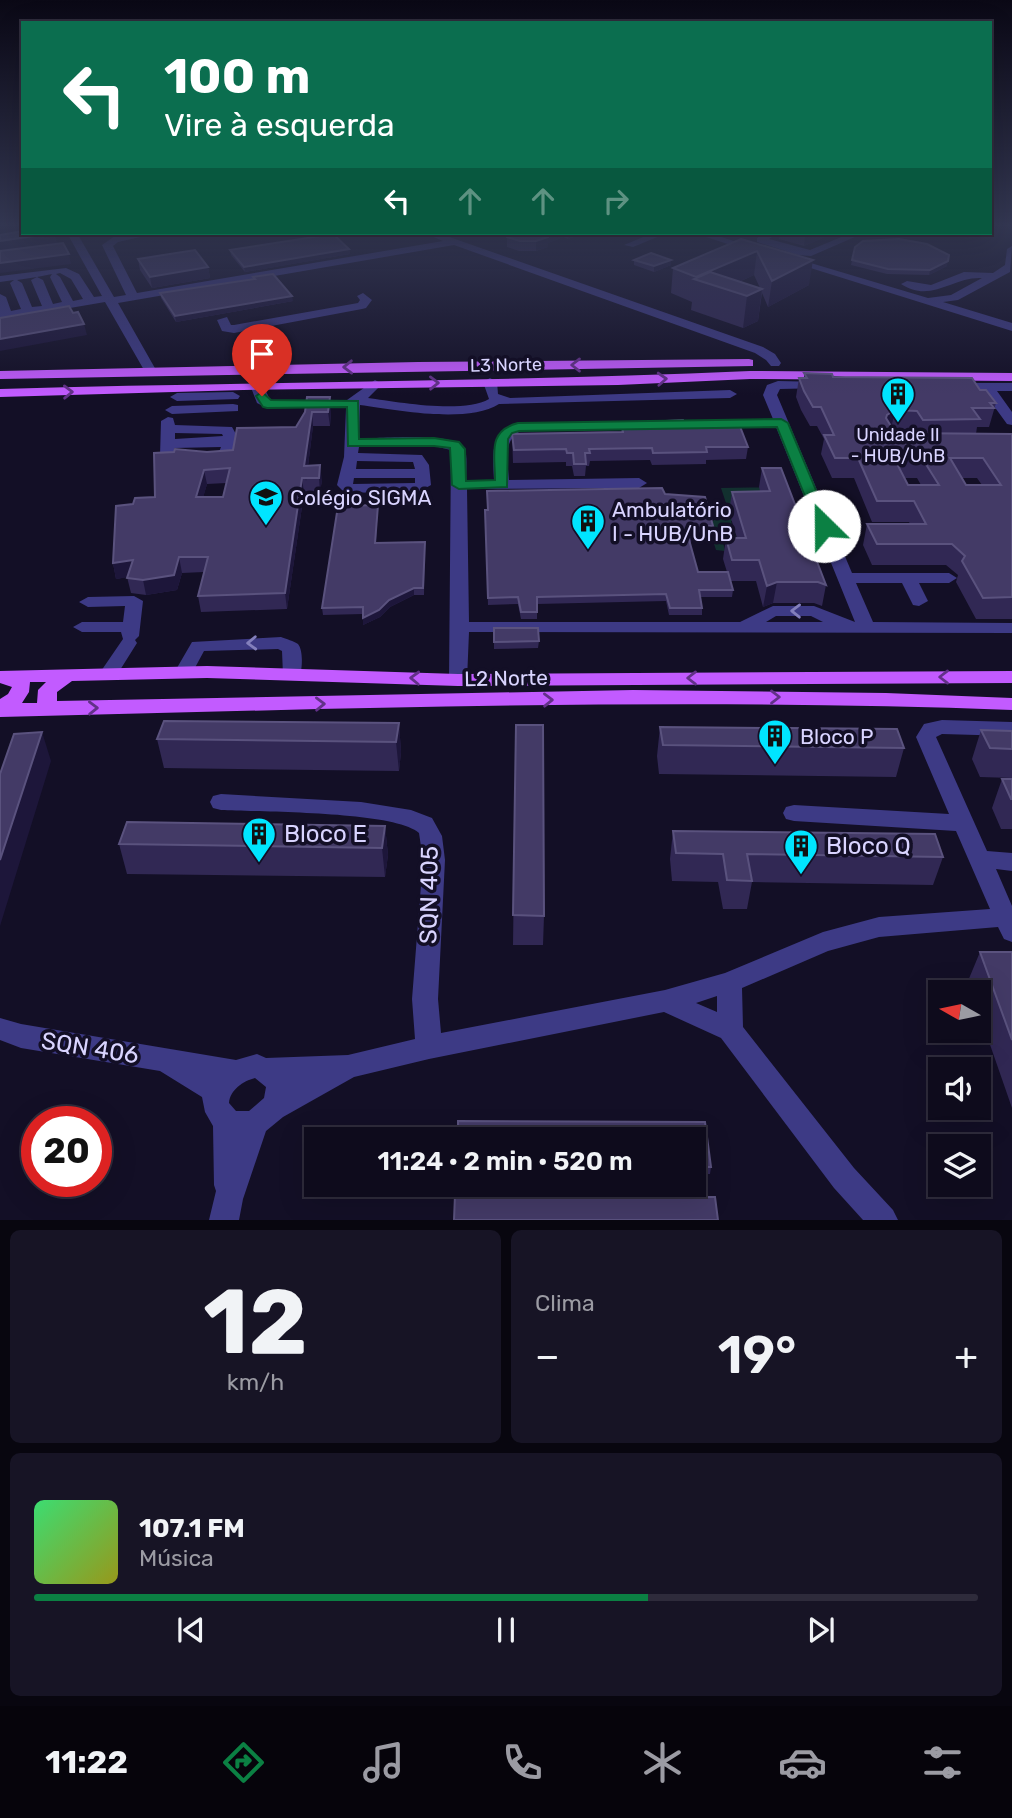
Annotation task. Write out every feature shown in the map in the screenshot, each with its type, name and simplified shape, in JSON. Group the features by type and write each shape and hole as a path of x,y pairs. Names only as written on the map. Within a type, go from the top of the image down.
{"main road":[{"name":"L3 Norte","path":"0,374 775,363 1012,365"},
{"path":"618,381 606,377 605,369 643,365"},
{"path":"242,394 269,377 267,371 252,369"},
{"name":"L3 Norte","path":"0,393 172,415 242,394 375,384 618,381 771,375 1003,385"},
{"name":"L2 Norte","path":"4,677 183,673 458,680 1012,677"},
{"path":"55,709 47,703 48,690 68,675"},
{"path":"0,709 16,698 22,684 4,677"},
{"name":"L2 Norte","path":"0,709 720,697 891,698 1012,704"}],"street":[{"path":"0,286 30,281"},
{"path":"37,281 49,308"},
{"path":"57,281 69,305"},
{"path":"79,281 90,301"},
{"path":"99,281 150,370"},
{"path":"125,281 133,297"},
{"path":"0,297 4,315 223,281"},
{"path":"566,281 657,314 668,312 749,340 743,345 771,357 775,363"},
{"path":"871,281 924,301 953,304 1012,327"},
{"path":"898,281 928,289 953,281"},
{"path":"953,304 988,281"},
{"path":"16,283 28,311"},
{"path":"223,320 229,329 260,324 362,306 366,300 363,296"},
{"path":"490,382 492,395 497,400"},
{"path":"352,450 417,458 423,473 423,485 415,489 356,491 345,485 352,450 355,402 375,384"},
{"path":"857,628 846,578 770,395 772,388 778,385 1003,385"},
{"path":"1003,385 1012,402"},
{"path":"1003,385 1012,421"},
{"path":"172,415 242,394 267,404 355,402 460,410 488,408 497,400 730,394"},
{"path":"172,415 229,432 226,455 216,458 168,457 172,415"},
{"path":"502,484 502,439 508,430 518,427 781,423"},
{"path":"352,450 434,442 454,445 458,449 458,680"},
{"path":"459,485 639,483"},
{"path":"846,578 949,578"},
{"path":"908,578 919,601"},
{"path":"88,602 134,601 130,635 108,674"},
{"path":"82,627 130,635"},
{"path":"460,627 1012,628"},
{"path":"183,673 198,646 281,643 290,648 292,675"},
{"path":"348,1067 252,1117 217,1108 226,1082 257,1066 268,1069 348,1067 429,1047 665,1001 730,982 823,942 879,927 1008,925 982,859 927,742 927,734 931,729 942,727 1012,729"},
{"name":"SQN 405","path":"221,802 369,811 409,817 426,826 431,838 434,860 425,999 429,1047"},
{"path":"794,813 965,823"},
{"path":"982,859 1012,862"},
{"path":"730,982 730,1030"},
{"path":"665,1001 730,1030 844,1178 883,1220"},
{"name":"SQN 406","path":"7,1035 159,1059 226,1082"},
{"path":"226,1209 252,1117 280,1092 277,1079 268,1069"}],"green space":[{"path":"786,487 736,521 731,521 740,550 734,542 723,542 725,551 716,550 708,525 728,509 721,488"}],"building":[{"path":"242,281 279,281 292,296 175,316 160,293"},
{"path":"700,281 737,281 762,289 747,296"},
{"path":"69,306 73,313 78,312 84,324 0,339 0,318"},
{"path":"804,373 832,374 833,377 972,378 980,390 986,390 996,403 990,403 994,408 972,408 980,419 923,420 917,411 895,410 886,418 894,431 901,433 1012,434 1012,597 983,598 962,561 965,556 952,544 877,544 867,524 926,524 914,501 877,501 858,458 835,458 824,435 834,435 821,407 813,407 799,378 807,378","holes":["894,458 922,458 939,485 908,485","950,458 983,458 1001,485 966,485"]},
{"path":"307,397 330,397 328,412 312,412 304,466 320,465 319,478 302,478 285,593 198,596 208,557 179,557 174,575 143,580 127,578 133,560 113,563 116,506 133,504 135,498 155,497 154,453 174,452 175,449 207,452 233,450 237,428 296,427 305,412","holes":["230,468 223,497 196,497 204,470"]},
{"path":"683,420 685,425 739,424 748,447 706,447 707,452 653,453 652,448 589,449 590,453 585,453 586,464 574,464 573,453 567,453 566,449 514,450 512,434 623,432 622,423 669,426 667,421"},
{"path":"762,468 781,468 826,585 818,582 777,582 767,586 759,560 732,560 726,538 746,538 732,492 770,491"},
{"name":"Ambulatório I - HUB/UnB","path":"662,488 665,494 705,497 713,526 692,526 692,536 688,536 698,572 728,572 733,590 699,590 702,608 670,608 666,594 537,597 537,612 521,612 518,597 488,598 485,510 488,510 487,491"},
{"path":"378,505 375,543 425,542 423,588 414,588 389,600 379,610 363,618 363,607 322,608 338,506"},
{"path":"494,628 538,628 539,641 494,642"},
{"path":"164,721 399,723 396,742 157,739"},
{"path":"516,725 543,725 544,916 513,915"},
{"path":"660,727 897,729 904,748 663,745"},
{"path":"981,730 1012,731 1012,749 990,748"},
{"path":"42,732 0,860 0,774 14,734"},
{"path":"1002,779 1012,779 1012,799 1011,799"},
{"path":"127,822 385,826 382,848 119,844"},
{"path":"673,831 935,834 943,857 747,854 752,881 727,880 723,854 676,853"},
{"path":"980,952 1012,952 1012,1040 991,980"},
{"path":"458,1121 705,1122 706,1127 458,1127"},
{"path":"706,1130 711,1167 706,1167"},
{"path":"455,1197 715,1197 718,1220 454,1220"}],"place":[{"name":"Unidade II - HUB/UnB","path":"898,424"},
{"name":"Colégio SIGMA","path":"266,527"},
{"name":"Ambulatório I - HUB/UnB","path":"588,551"},
{"name":"Bloco P","path":"775,766"},
{"name":"Bloco E","path":"259,864"},
{"name":"Bloco Q","path":"801,876"}],"route":[{"path":"262,396 262,400 267,404 353,403 353,443 444,442 454,445 458,449 459,485 502,484 502,439 508,430 518,427 781,423 824,526"}]}
